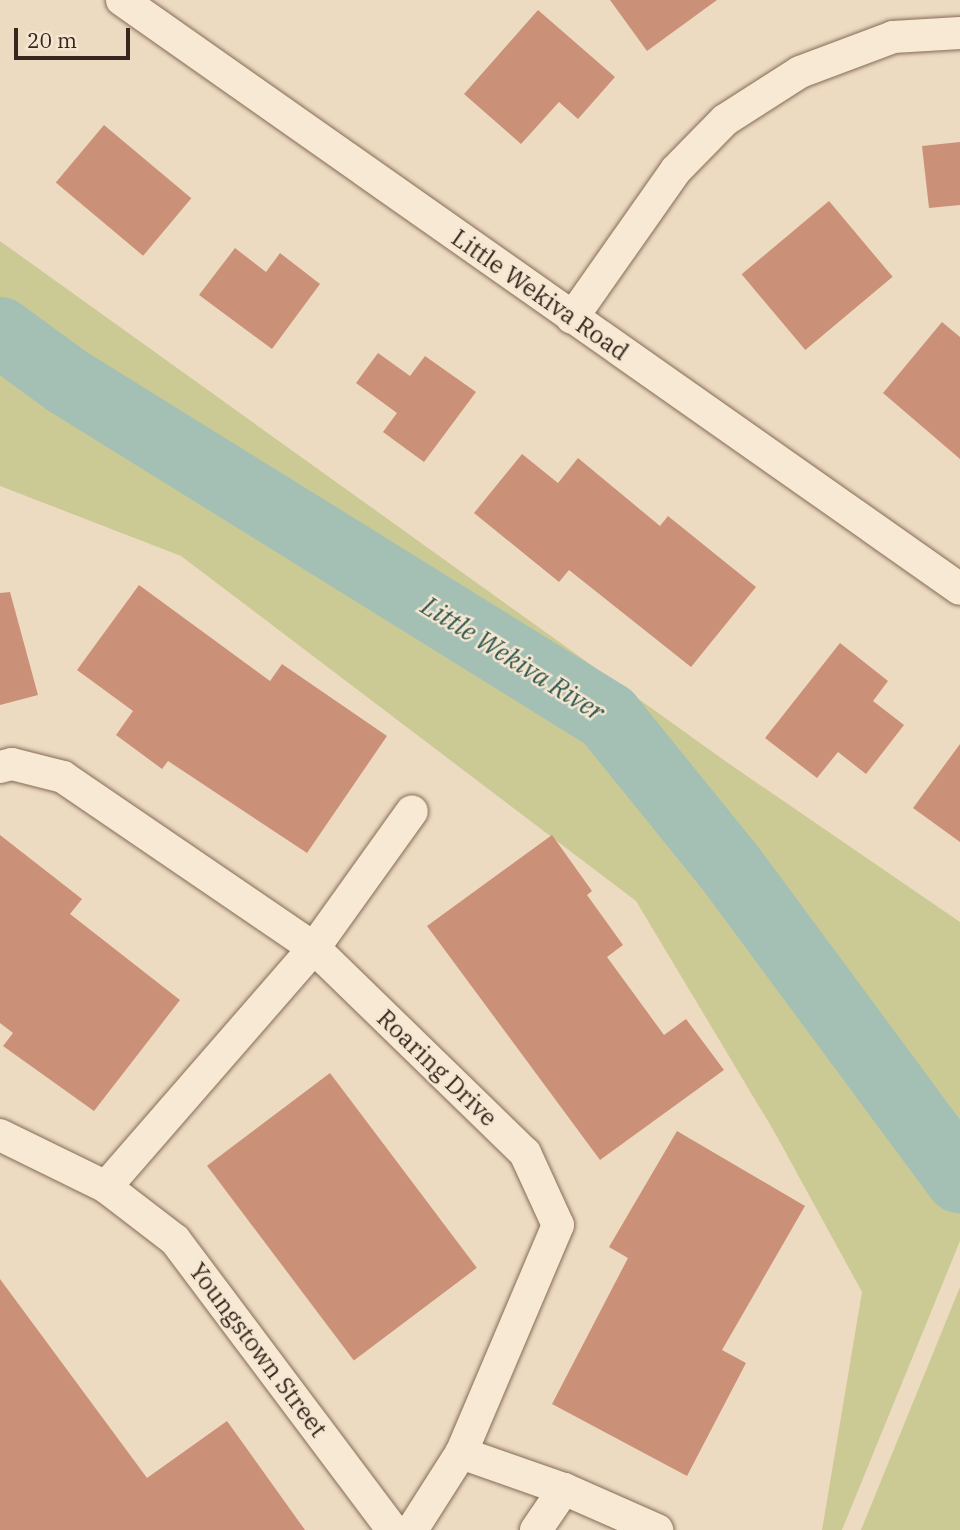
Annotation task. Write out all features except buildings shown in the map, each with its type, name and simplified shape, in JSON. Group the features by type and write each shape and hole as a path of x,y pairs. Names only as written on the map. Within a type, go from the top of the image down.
{"street":[{"name":"Little Wekiva Road","path":"122,0 960,589"},
{"path":"572,318 676,170 725,120 800,72 893,37 960,33"},
{"name":"Roaring Drive","path":"0,767 12,764 63,777 314,948 525,1153 558,1225 461,1453 412,1530"},
{"path":"106,1187 314,948 412,811"},
{"name":"Youngstown Street","path":"0,1135 106,1187 175,1240 393,1530"},
{"path":"461,1453 564,1489 657,1530"},
{"path":"536,1530 564,1489"}],"shaded area":[{"path":"0,241 728,763 960,922 960,1241 842,1530 822,1530 862,1292 775,1133 636,901 181,556 0,486"},
{"path":"960,1287 960,1530 861,1530"}],"waterway":[{"name":"Little Wekiva River","path":"0,332 67,381 608,717 728,865 960,1179"}]}
